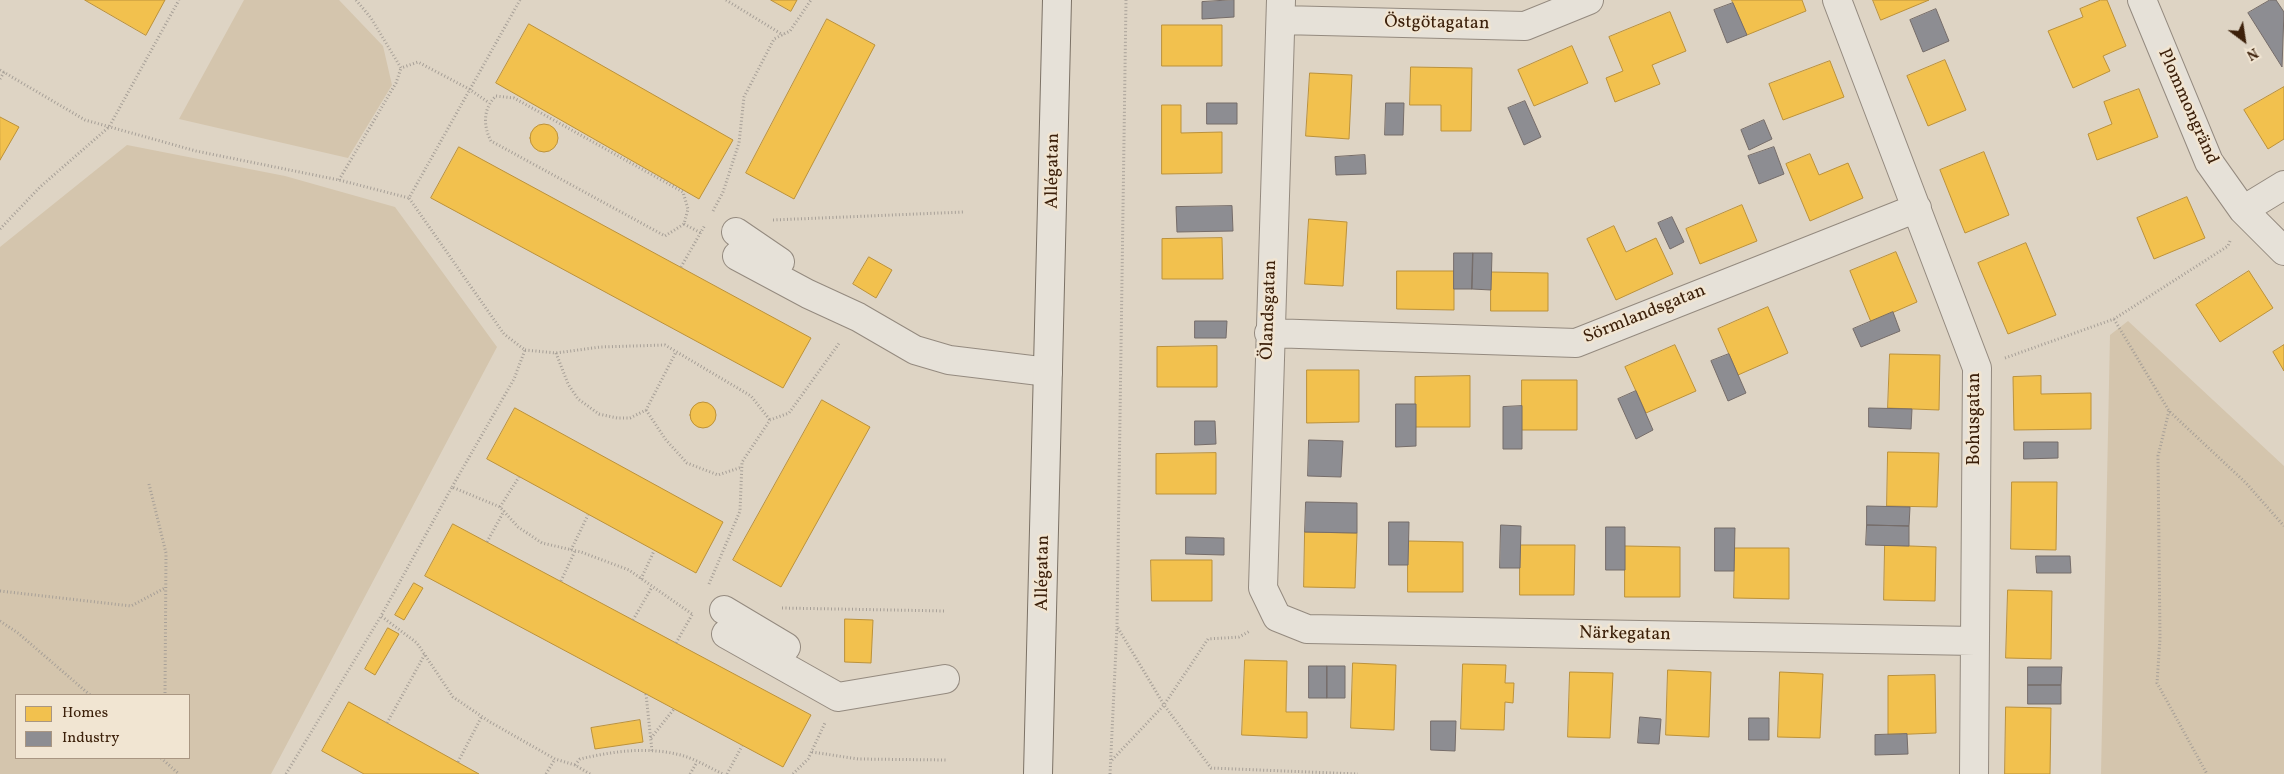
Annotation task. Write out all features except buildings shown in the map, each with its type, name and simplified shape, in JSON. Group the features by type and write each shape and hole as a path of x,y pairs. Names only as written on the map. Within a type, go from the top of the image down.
{"street":[{"name":"Allégatan","path":"1038,774 1057,0"},
{"name":"Östgötagatan","path":"1281,10 1525,26 1589,0"},
{"name":"Bohusgatan","path":"1837,0 1977,368 1974,774"},
{"name":"Plommongränd","path":"2142,0 2209,162 2243,210 2284,251"},
{"name":"Ölandsgatan","path":"1277,617 1262,588 1281,10"},
{"path":"2243,210 2284,185"},
{"name":"Sörmlandsgatan","path":"1269,333 1576,343 1917,208"},
{"path":"737,244 808,294 858,317 915,350 949,360 1048,372"},
{"path":"719,612 798,673 838,697 946,679"},
{"name":"Närkegatan","path":"1277,617 1307,630 1975,641"}],"path":[{"path":"0,229 40,187 109,127 179,0"},
{"path":"339,180 396,84 401,68 371,18 356,0"},
{"path":"410,198 520,0"},
{"path":"726,0 783,35"},
{"path":"712,213 723,192 739,143 744,97 774,39 790,31 811,0"},
{"path":"1110,774 1117,627 1126,0"},
{"path":"401,68 418,62 469,89 488,102"},
{"path":"0,79 2,71 85,120 109,127 196,150 339,180 410,198 504,334 525,350 556,353 600,347 666,345 751,396 770,420"},
{"path":"496,96 514,98 683,192 688,209 684,224 665,236 491,141 485,116 488,102 496,96"},
{"path":"1977,368 2114,319 2228,246 2243,210"},
{"path":"766,220 964,212"},
{"path":"681,267 709,221"},
{"path":"684,224 701,233"},
{"path":"719,612 740,510 742,462 770,420 789,414 858,317"},
{"path":"2114,319 2169,410 2246,483 2284,526"},
{"path":"286,774 381,616 514,379 525,350"},
{"path":"556,353 568,384 578,399 599,414 617,418 630,418 646,410 676,352"},
{"path":"646,410 666,440 687,463 718,475 742,467"},
{"path":"2169,410 2158,456 2160,638 2157,684 2207,774"},
{"path":"500,506 519,477"},
{"path":"149,484 166,553 165,694"},
{"path":"452,487 500,506 518,527 542,543 573,550 629,570 692,614"},
{"path":"487,542 504,511"},
{"path":"561,581 588,515"},
{"path":"641,579 654,551"},
{"path":"633,620 652,587"},
{"path":"0,591 131,606 165,588"},
{"path":"676,643 697,607"},
{"path":"819,609 946,610"},
{"path":"381,616 417,643 453,697 555,759 590,774"},
{"path":"1111,761 1164,705 1208,639 1240,637 1277,617"},
{"path":"0,621 89,694"},
{"path":"1117,627 1164,705 1211,768 1358,774"},
{"path":"387,723 425,654"},
{"path":"646,694 652,751"},
{"path":"793,774 808,759 838,697"},
{"path":"651,738 674,709"},
{"path":"458,762 482,716"},
{"path":"727,774 742,746"},
{"path":"575,766 580,758 636,750 668,752 723,774"},
{"path":"812,752 858,759 946,760"},
{"path":"546,774 555,759"},
{"path":"166,760 179,774"},
{"path":"690,774 697,762"}],"shaded area":[{"path":"244,0 339,0 383,46 392,85 348,158 179,119"},
{"path":"127,145 285,176 395,207 497,347 271,774 0,774 0,247"},
{"path":"2128,321 2284,466 2284,774 2101,774 2110,335"}]}
